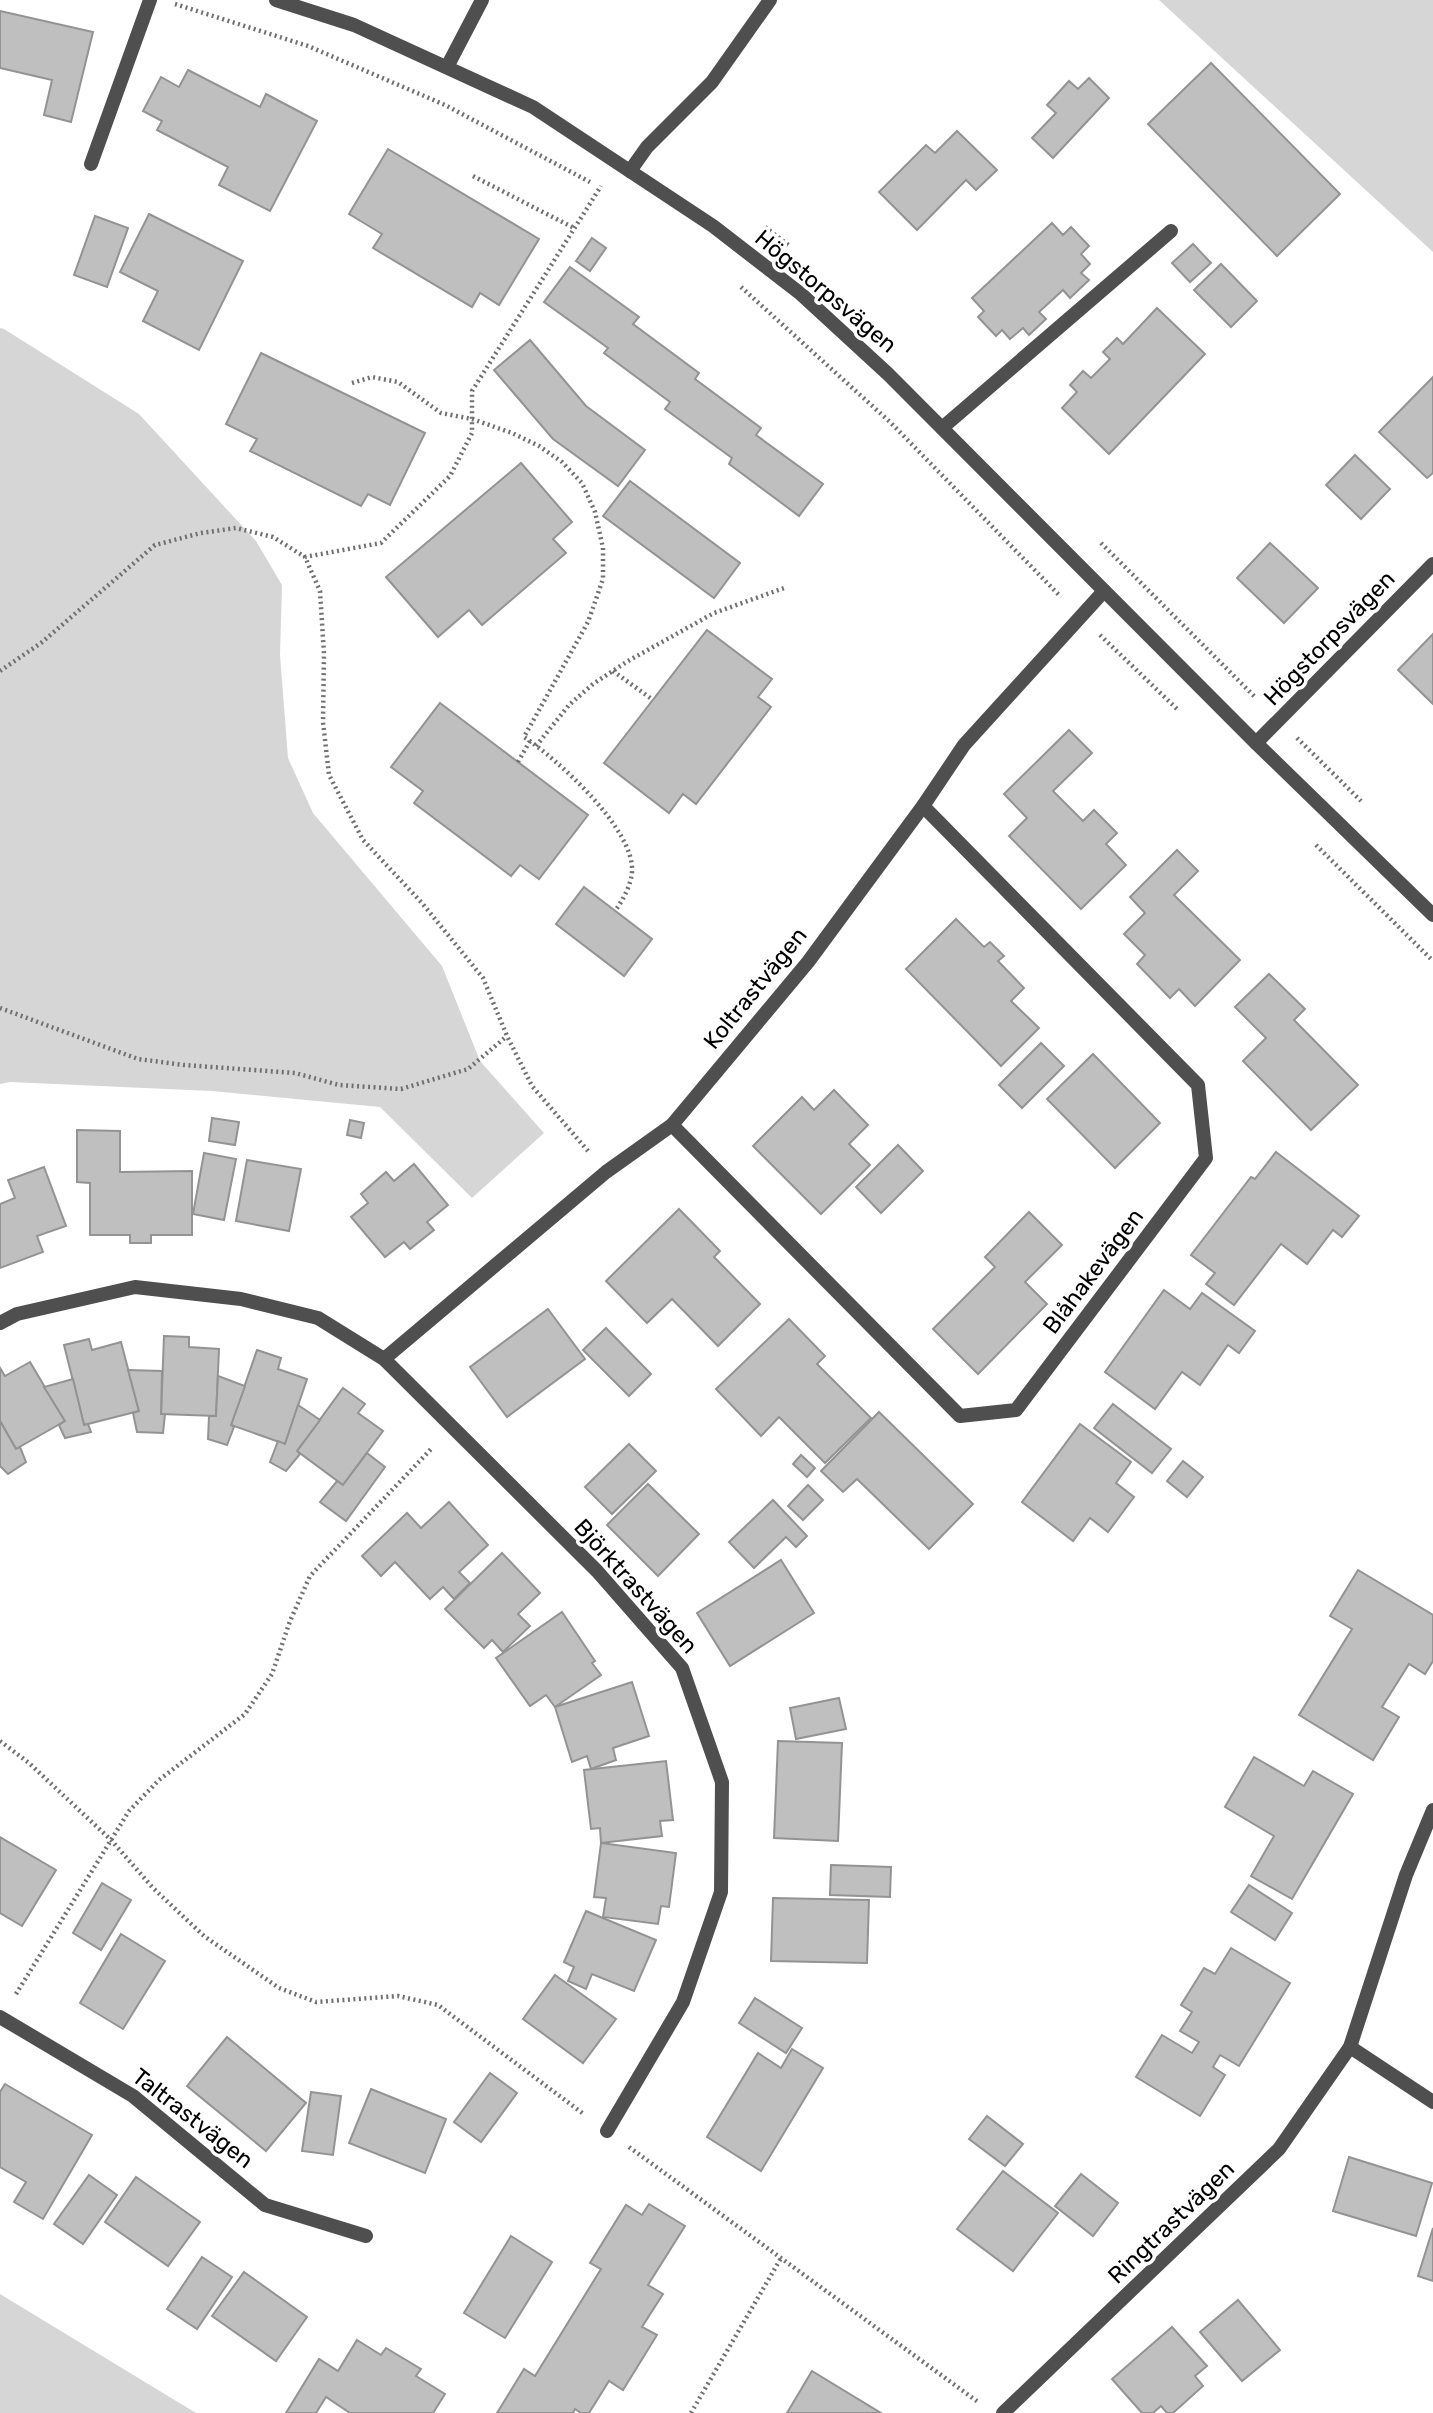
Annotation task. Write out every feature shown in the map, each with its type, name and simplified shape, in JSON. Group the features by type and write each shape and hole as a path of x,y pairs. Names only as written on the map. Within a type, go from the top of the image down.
{"street":[{"path":"91,164 150,0"},
{"name":"Högstorpsvägen","path":"276,0 355,25 533,107 713,226 801,294 888,374 1256,743 1433,915"},
{"path":"447,67 482,0"},
{"path":"630,171 648,147 712,82 770,0"},
{"path":"942,428 1171,231"},
{"name":"Högstorpsvägen","path":"1256,743 1433,564"},
{"name":"Koltrastvägen","path":"384,1359 606,1172 672,1125 808,962 964,746 1104,591"},
{"name":"Blåhakevägen","path":"672,1125 960,1416 1016,1410 1206,1158 1198,1085 923,806"},
{"path":"0,1323 17,1314 135,1287 241,1299 318,1318 384,1359"},
{"name":"Björktrastvägen","path":"384,1359 597,1571 682,1668 722,1782 721,1892 683,2002 607,2131"},
{"name":"Ringtrastvägen","path":"1003,2413 1188,2239 1279,2149 1350,2047 1406,1875 1433,1810"},
{"name":"Taltrastvägen","path":"1,2017 133,2096 265,2205 366,2236"},
{"path":"1350,2047 1433,2102"}],"path":[{"path":"173,4 308,46 445,105 611,194"},
{"path":"305,557 381,543 450,476 472,433 472,391 615,161"},
{"path":"473,176 574,228"},
{"path":"731,279 890,422 1080,617 1179,710"},
{"path":"352,383 372,377 398,382 441,413 472,419 512,432 539,446 562,462 582,483 595,512 603,548 603,579 588,622 524,737 556,760 601,807 628,848 632,872 624,898 615,911"},
{"path":"0,671 41,643 155,545 201,533 236,528 273,537 305,557 320,591 324,654 323,722 329,775 363,840 422,903 483,978 532,1086 606,1172"},
{"path":"536,746 569,705 613,671 713,613 787,587"},
{"path":"613,671 653,700"},
{"path":"518,762 530,741"},
{"path":"1316,845 1433,961"},
{"path":"0,1008 138,1059 295,1073 339,1085 401,1089 468,1069 508,1036"},
{"path":"1,2017 129,1811 159,1780 245,1714 272,1674 290,1621 310,1576 453,1427"},
{"path":"0,1741 29,1763 111,1840 153,1888 204,1936 279,1988 316,2002 398,1996 438,2005 982,2405"},
{"path":"691,2413 781,2258"}],"shaded area":[{"path":"1159,0 1433,0 1433,252"},
{"path":"0,328 139,414 256,541 282,585 280,655 288,758 313,813 442,966 480,1061 544,1133 472,1198 380,1107 212,1091 10,1082 0,1084"},
{"path":"0,2294 196,2413 0,2413"}],"building":[{"path":"0,11 93,32 71,122 44,115 52,80 0,68"},
{"path":"1211,63 1340,194 1277,256 1148,124"},
{"path":"188,70 260,107 266,94 317,121 270,211 219,185 228,167 157,130 162,121 143,111 161,77 179,87"},
{"path":"1089,78 1109,98 1053,158 1032,138 1056,113 1047,105 1069,81 1078,89"},
{"path":"957,131 997,170 976,190 966,180 917,230 879,192 926,145 935,153"},
{"path":"388,149 539,239 499,305 480,293 472,307 373,248 382,234 349,214"},
{"path":"149,214 243,261 199,350 143,321 158,291 120,272"},
{"path":"95,216 128,228 107,287 74,275"},
{"path":"1052,223 1063,235 1071,227 1089,246 1081,254 1090,264 1081,273 1089,280 1070,298 1063,290 1039,312 1046,319 1029,335 1023,328 1010,339 1002,330 996,336 978,317 984,311 972,298"},
{"path":"592,238 606,248 590,271 576,261"},
{"path":"1193,244 1211,263 1190,282 1172,263"},
{"path":"1221,264 1257,301 1231,327 1194,290"},
{"path":"570,267 639,317 633,324 699,373 695,379 761,428 756,435 823,484 799,516 729,464 732,458 665,409 670,402 604,353 608,348 544,302"},
{"path":"1157,308 1205,354 1109,454 1062,408 1077,392 1070,385 1083,371 1091,378 1110,359 1103,352 1117,338 1123,344"},
{"path":"530,340 586,406 645,450 618,486 553,439 494,370"},
{"path":"261,353 425,433 390,505 368,494 361,506 250,451 257,439 226,424"},
{"path":"1433,377 1433,473 1427,478 1379,432"},
{"path":"1355,455 1390,489 1361,519 1326,485"},
{"path":"521,463 572,522 553,539 566,553 482,625 469,610 438,637 386,577"},
{"path":"630,481 740,563 714,598 603,516"},
{"path":"1270,543 1318,588 1284,623 1237,578"},
{"path":"707,630 772,679 758,697 771,707 696,804 683,794 669,813 604,763"},
{"path":"1433,634 1433,704 1398,670"},
{"path":"440,703 588,815 539,879 520,865 511,876 414,803 423,791 391,767"},
{"path":"1069,730 1092,753 1053,791 1083,821 1094,810 1117,833 1106,844 1126,865 1081,909 1009,836 1027,818 1004,794"},
{"path":"1177,850 1198,871 1174,895 1240,960 1195,1006 1179,989 1170,998 1137,964 1145,955 1124,934 1145,913 1130,897"},
{"path":"584,887 652,939 624,976 556,924"},
{"path":"956,919 984,947 990,942 1004,956 998,961 1024,988 1011,1001 1039,1028 1001,1066 906,969"},
{"path":"1269,974 1305,1009 1294,1020 1358,1085 1311,1130 1243,1061 1266,1038 1235,1007"},
{"path":"1041,1043 1064,1066 1022,1108 999,1085"},
{"path":"1093,1054 1160,1123 1115,1168 1047,1099"},
{"path":"834,1090 868,1125 849,1144 870,1165 821,1214 753,1146 802,1097 814,1110"},
{"path":"212,1118 239,1122 235,1145 209,1141"},
{"path":"350,1120 364,1123 361,1138 347,1135"},
{"path":"77,1130 120,1131 120,1172 192,1171 192,1235 151,1235 151,1243 130,1243 130,1235 90,1235 90,1183 77,1182"},
{"path":"898,1145 923,1171 881,1213 856,1187"},
{"path":"1276,1152 1359,1216 1342,1237 1333,1230 1307,1264 1281,1244 1234,1305 1206,1284 1215,1273 1191,1255 1251,1177 1255,1179"},
{"path":"204,1153 236,1159 224,1220 193,1214"},
{"path":"247,1160 301,1169 289,1231 236,1221"},
{"path":"414,1164 448,1205 427,1222 434,1230 410,1249 404,1242 385,1257 351,1217 368,1203 361,1194 386,1172 394,1181"},
{"path":"44,1167 66,1226 37,1236 43,1252 0,1268 0,1204 15,1198 8,1180"},
{"path":"679,1209 720,1251 714,1257 760,1304 718,1346 672,1299 647,1323 606,1281"},
{"path":"1029,1212 1062,1245 1025,1282 1047,1304 978,1374 933,1329 995,1267 985,1257"},
{"path":"1164,1290 1190,1309 1202,1293 1255,1331 1239,1353 1228,1345 1200,1385 1182,1372 1155,1409 1105,1372"},
{"path":"548,1309 585,1359 507,1417 470,1367"},
{"path":"789,1319 825,1356 817,1364 871,1418 825,1463 779,1417 761,1436 716,1389"},
{"path":"606,1328 651,1374 629,1396 583,1350"},
{"path":"164,1336 189,1337 189,1347 219,1349 216,1416 161,1414"},
{"path":"89,1339 92,1350 121,1342 139,1411 84,1425 64,1345"},
{"path":"257,1350 281,1358 278,1369 307,1379 285,1444 231,1425"},
{"path":"30,1362 65,1421 16,1449 0,1421 0,1368 5,1376"},
{"path":"128,1370 162,1371 161,1414 165,1414 163,1433 137,1432 133,1413 139,1411"},
{"path":"218,1376 245,1386 227,1445 208,1439 209,1416 216,1416"},
{"path":"73,1379 84,1425 88,1424 91,1432 65,1438 59,1425 65,1421 44,1387"},
{"path":"343,1388 365,1404 358,1413 383,1431 343,1485 297,1451"},
{"path":"1113,1404 1171,1449 1152,1473 1094,1428"},
{"path":"298,1405 320,1420 297,1451 300,1454 286,1471 270,1462 278,1441 285,1444"},
{"path":"879,1412 973,1504 929,1549 857,1479 843,1492 821,1471"},
{"path":"0,1421 16,1449 20,1447 26,1462 8,1474 0,1466"},
{"path":"1080,1424 1131,1462 1116,1483 1134,1497 1108,1532 1090,1518 1073,1541 1022,1502"},
{"path":"629,1444 656,1471 612,1514 585,1487"},
{"path":"367,1453 385,1467 346,1521 320,1502 337,1481 343,1485"},
{"path":"801,1455 815,1468 807,1477 793,1464"},
{"path":"1183,1461 1203,1477 1187,1497 1167,1481"},
{"path":"648,1484 699,1534 658,1576 607,1525"},
{"path":"808,1485 823,1500 803,1520 788,1506"},
{"path":"773,1500 807,1536 796,1547 786,1537 754,1568 729,1542"},
{"path":"449,1502 488,1545 459,1572 470,1583 454,1599 443,1587 430,1599 395,1562 381,1576 362,1556 407,1513 421,1528"},
{"path":"502,1553 540,1593 518,1614 530,1626 503,1652 492,1640 484,1648 445,1609"},
{"path":"781,1560 814,1613 730,1666 697,1613"},
{"path":"1358,1570 1433,1615 1433,1661 1425,1674 1409,1664 1382,1707 1399,1717 1373,1760 1299,1715 1352,1629 1330,1616"},
{"path":"562,1612 595,1661 592,1663 601,1675 555,1707 546,1695 530,1706 496,1658"},
{"path":"632,1682 649,1736 613,1748 616,1760 591,1769 587,1756 572,1762 555,1707"},
{"path":"839,1698 846,1729 796,1739 790,1708"},
{"path":"778,1741 842,1743 838,1841 774,1838"},
{"path":"1254,1757 1304,1786 1313,1771 1353,1794 1292,1899 1251,1876 1274,1836 1225,1807"},
{"path":"666,1761 673,1820 660,1821 662,1836 601,1843 600,1828 591,1829 584,1770"},
{"path":"0,1837 56,1870 22,1926 0,1913"},
{"path":"601,1843 676,1853 669,1907 661,1906 658,1924 603,1917 606,1898 594,1897"},
{"path":"831,1865 891,1867 890,1897 830,1895"},
{"path":"102,1883 131,1900 101,1950 73,1933"},
{"path":"1249,1885 1292,1913 1275,1940 1231,1912"},
{"path":"773,1898 869,1900 867,1963 771,1961"},
{"path":"586,1911 656,1940 634,1991 592,1974 586,1989 568,1981 574,1967 564,1962"},
{"path":"121,1934 165,1961 123,2029 80,2003"},
{"path":"1231,1948 1290,1983 1239,2066 1220,2055 1213,2067 1225,2075 1200,2116 1136,2077 1162,2035 1192,2053 1199,2042 1180,2031 1192,2012 1181,2005 1204,1968 1215,1974"},
{"path":"555,1975 616,2019 583,2063 523,2019"},
{"path":"755,1998 802,2028 786,2053 739,2023"},
{"path":"227,2037 306,2103 266,2151 187,2086"},
{"path":"792,2049 823,2068 761,2171 707,2137 758,2053 781,2068"},
{"path":"490,2073 517,2093 481,2142 454,2122"},
{"path":"5,2084 92,2135 43,2219 14,2202 26,2182 0,2167 0,2092"},
{"path":"371,2089 446,2119 425,2173 349,2143"},
{"path":"311,2092 341,2096 333,2155 302,2151"},
{"path":"987,2116 1023,2144 1005,2166 969,2139"},
{"path":"1349,2157 1432,2183 1416,2236 1333,2211"},
{"path":"1003,2171 1058,2213 1013,2271 957,2229"},
{"path":"1081,2174 1118,2203 1093,2236 1055,2206"},
{"path":"89,2175 117,2195 83,2244 54,2224"},
{"path":"136,2177 200,2222 168,2266 105,2222"},
{"path":"649,2204 685,2226 648,2285 663,2294 642,2327 657,2335 623,2390 609,2381 589,2413 581,2413 575,2409 573,2413 497,2413 524,2369 535,2376 601,2269 590,2263 626,2205 642,2215"},
{"path":"1433,2228 1433,2281 1418,2276"},
{"path":"511,2236 552,2262 505,2338 464,2313"},
{"path":"202,2257 232,2277 197,2329 167,2309"},
{"path":"244,2272 307,2317 276,2361 212,2316"},
{"path":"1238,2300 1280,2350 1242,2381 1200,2332"},
{"path":"1172,2327 1207,2366 1195,2376 1203,2386 1173,2413 1167,2413 1161,2406 1153,2413 1142,2413 1112,2379"},
{"path":"357,2340 381,2355 386,2348 421,2369 416,2376 445,2394 433,2413 350,2413 326,2397 316,2413 286,2413 319,2359 338,2371"},
{"path":"812,2371 881,2413 787,2413"}]}
